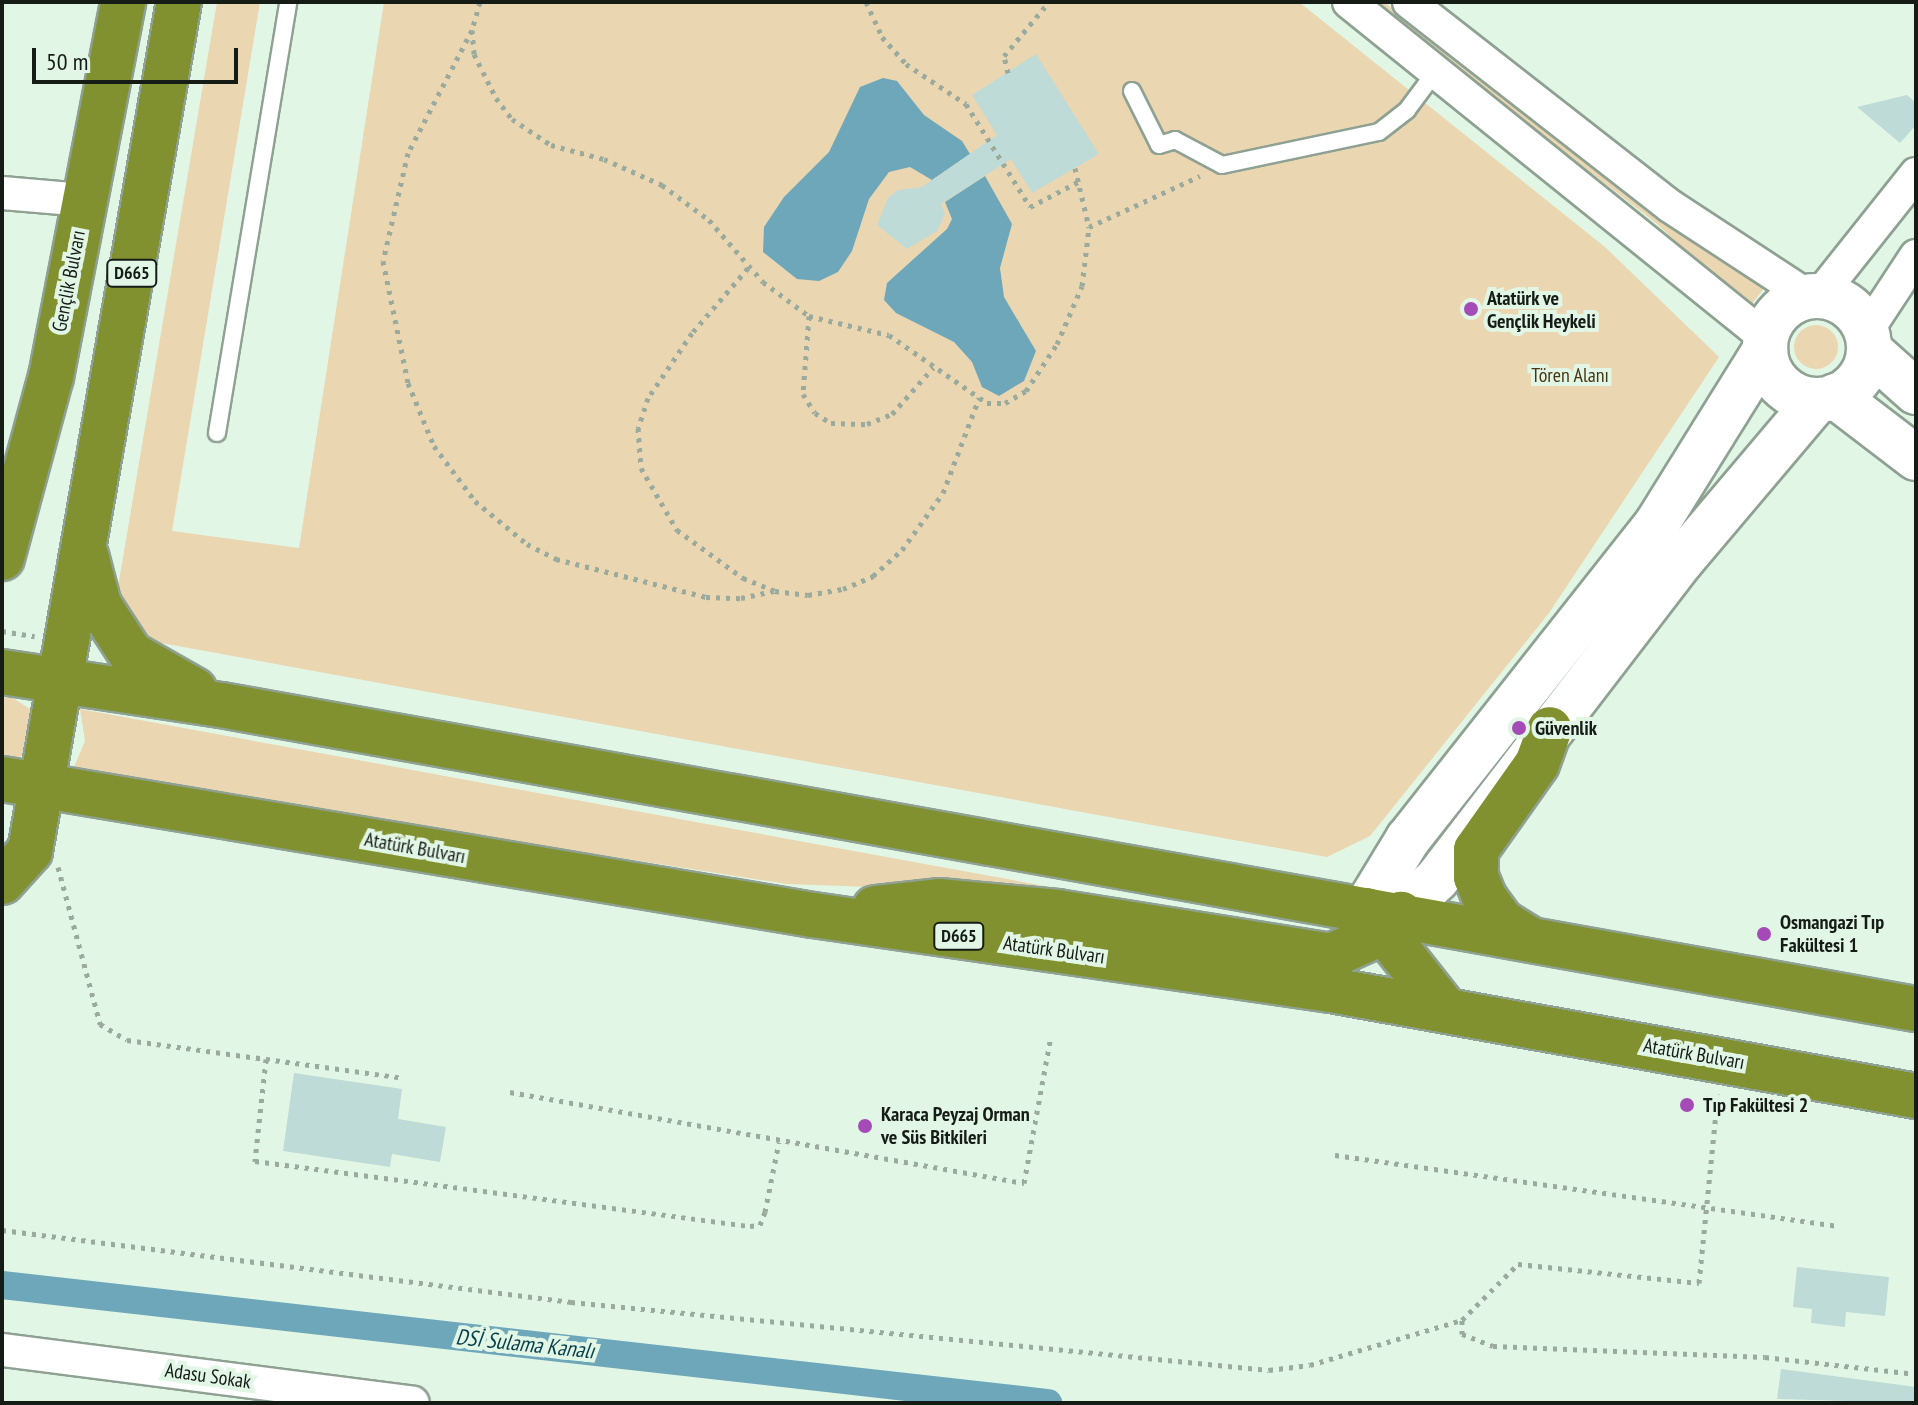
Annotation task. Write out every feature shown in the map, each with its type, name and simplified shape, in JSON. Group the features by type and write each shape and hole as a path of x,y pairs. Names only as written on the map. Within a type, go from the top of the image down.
{"highway":[{"name":"Gençlik Bulvarı","path":"2,558 51,377 123,2"},
{"name":"D665","path":"62,680 83,543 179,2"},
{"path":"2,455 51,377"},
{"name":"D665","path":"83,543 99,605 131,654 221,705 1384,918 1528,938 1916,1009"},
{"path":"2,672 221,705"},
{"path":"16,866 22,782 62,680"},
{"path":"1528,938 1502,922 1485,899 1476,877 1476,850 1537,764 1550,729"},
{"name":"Atatürk Bulvarı","path":"22,782 813,915 1445,1009 1916,1096"},
{"path":"813,915 939,901 1057,912 1331,956 1384,918 1445,1009"}],"street":[{"path":"1349,2 1766,344 1781,386 1826,398 1916,458"},
{"path":"1409,2 1670,206 1814,296 1848,307 1867,341 1916,392"},
{"path":"1384,918 1408,839 1658,522 1766,344 1777,315 1814,296 1916,174"},
{"path":"2,193 84,200"},
{"path":"1384,918 1437,879 1682,560 1826,398 1861,375 1867,341 1916,256"},
{"name":"Adasu Sokak","path":"2,1350 394,1402"}],"lane":[{"path":"217,433 288,2"},
{"path":"1132,91 1159,145 1175,140 1222,165 1379,132 1407,110 1436,71"}],"path":[{"path":"480,2 472,30 408,153 383,261 408,383 434,446 475,501 527,544 556,559 706,597 741,598 775,591 808,595 843,589 873,576 902,550 949,481 979,398"},
{"path":"866,2 882,37 906,64 966,104 1030,207 1078,182"},
{"path":"1008,73 1004,56 1049,2"},
{"path":"472,30 483,75 512,119 551,145 604,159 662,185 709,220 748,268 809,316 889,335 979,398 1005,403 1026,391 1043,369 1082,286 1089,227 1075,168"},
{"path":"1089,227 1222,165"},
{"path":"748,268 692,333 648,398 638,428 640,455 656,501 677,530 705,555 775,591"},
{"path":"809,316 803,394 815,413 831,423 867,424 892,414 933,368"},
{"path":"16,866 55,862 62,873 100,1024 127,1040 403,1078"},
{"path":"510,1092 1024,1183 1050,1041"},
{"path":"266,1059 255,1161 750,1226 760,1225 765,1212 779,1142"},
{"path":"2,1230 571,1302 1269,1370 1310,1365 1462,1320 1518,1264 1699,1283 1721,1059"},
{"path":"1335,1155 1706,1210 1838,1226"},
{"path":"1462,1320 1462,1334 1493,1346 1765,1357 1916,1374"}],"green space":[{"name":"Tören Alanı","path":"217,2 260,2 172,531 299,548 384,2 1299,2 1605,247 1719,357 1549,613 1370,836 1327,857 156,642 144,635 120,599 118,587"},
{"path":"1371,2 1384,2 1661,217 1768,283 1748,309 1656,223"},
{"path":"1816,325 1831,332 1838,347 1831,362 1816,369 1801,362 1794,347 1801,332"},
{"path":"11,697 38,714 32,753 2,762 2,698"},
{"path":"80,709 1328,938 954,890 787,884 72,772 85,741"}],"water":[{"path":"883,78 897,81 924,115 962,141 970,154 932,180 910,167 889,172 869,199 852,251 838,272 819,281 797,279 763,252 764,227 784,197 829,152 860,87"},
{"path":"985,176 1012,224 1000,268 1004,297 1036,351 1024,381 999,396 982,387 972,362 954,342 896,313 884,300 887,283 947,229 952,219 945,202"}],"building":[{"path":"1036,54 1099,154 1032,193 1011,159 941,204 945,214 937,231 907,249 877,225 888,198 898,190 922,187 997,135 972,95"},
{"path":"1907,95 1916,103 1916,125 1900,143 1857,107"},
{"path":"294,1073 402,1089 398,1119 446,1127 440,1162 392,1154 390,1167 283,1151"},
{"path":"1797,1267 1889,1277 1885,1316 1846,1312 1845,1327 1811,1323 1812,1309 1793,1307"},
{"path":"1781,1369 1916,1387 1916,1403 1777,1399"}],"waterway":[{"name":"DSİ Sulama Kanalı","path":"2,1285 1048,1403"}],"place":[{"name":"Atatürk ve Gençlik Heykeli","path":"1471,309"},
{"name":"Güvenlik","path":"1519,728"},
{"name":"Osmangazi Tıp Fakültesi 1","path":"1764,934"},
{"name":"Tıp Fakültesi 2","path":"1687,1105"},
{"name":"Karaca Peyzaj Orman ve Süs Bitkileri","path":"865,1126"}]}
